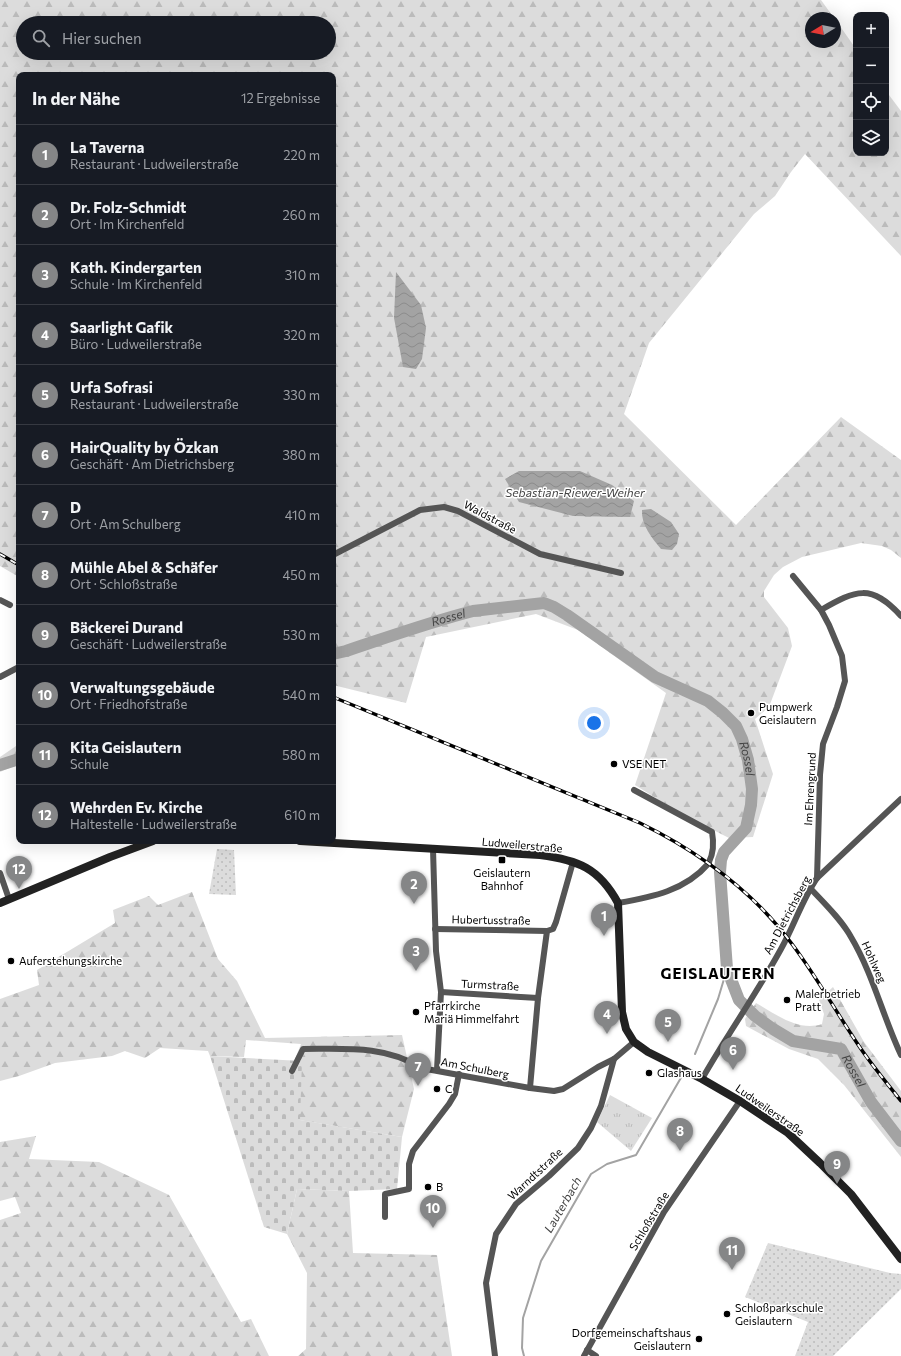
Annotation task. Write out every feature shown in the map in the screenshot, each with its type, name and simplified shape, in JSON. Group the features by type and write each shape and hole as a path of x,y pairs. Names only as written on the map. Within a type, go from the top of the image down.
{"main road":[{"name":"Ludweilerstraße","path":"336,843 540,855 561,858 585,866 610,888 618,904 622,1012 626,1029 634,1042 648,1052 702,1079 740,1101 788,1133 851,1194 901,1259"},
{"path":"0,903 145,844"}],"street":[{"name":"Waldstraße","path":"336,553 420,510 444,507 458,510 540,554 621,573"},
{"name":"Im Ehrengrund","path":"793,576 821,610 842,656 845,681 838,707 823,744 819,791 817,878"},
{"path":"821,610 845,596 870,593 890,604 901,616"},
{"path":"0,600 10,606"},
{"path":"0,677 16,669"},
{"path":"618,904 648,898 678,887 692,879 709,862 713,854 714,841 712,832 634,790"},
{"name":"Am Dietrichsberg","path":"702,1079 782,948 810,888 817,878 901,799"},
{"path":"433,849 436,951 442,992 437,1070"},
{"path":"530,1088 538,998 547,931 553,929 556,922 573,862"},
{"path":"0,873 9,899"},
{"name":"Hohlweg","path":"810,888 834,914 851,936 867,968 901,1055"},
{"name":"Hubertusstraße","path":"435,929 547,931"},
{"name":"Turmstraße","path":"442,992 538,998"},
{"name":"Am Schulberg","path":"292,1071 303,1048 355,1049 385,1052 409,1060 421,1068 546,1091 563,1089 598,1067 614,1059 634,1042"},
{"name":"Warndtstraße","path":"495,1356 486,1283 496,1234 516,1204 549,1176 578,1148 591,1128 601,1106 614,1059"},
{"path":"385,1217 385,1194 409,1189 409,1164 413,1151 455,1094 459,1074"},
{"name":"Schloßstraße","path":"584,1356 664,1212 740,1101"},
{"path":"588,1350 596,1356"}],"green space":[{"path":"0,0 821,0 830,12 805,12 805,48 841,48 841,28 853,45 853,156 889,156 889,95 901,111 901,256 805,154 775,196 754,214 649,343 624,414 736,525 841,417 901,460 901,558 891,550 882,546 861,543 802,557 783,567 774,575 764,591 764,597 788,628 792,646 769,707 755,719 773,774 753,837 729,838 678,812 635,785 666,693 578,630 536,614 426,637 406,703 336,686 336,72 16,72 16,575 0,566"},
{"path":"16,746 16,765 0,772 0,757"},
{"path":"217,849 234,850 236,895 209,894"},
{"path":"192,892 218,959 237,981 265,1038 402,1035 414,1089 402,1137 299,1120 301,1060 295,1059 301,1044 246,1040 244,1057 210,1056 208,1051 160,1048 145,1058 125,1051 112,1056 55,1063 0,1081 0,999 39,985 37,970 115,923 113,910 149,896 158,905"},
{"path":"833,987 864,1042 901,1091 901,1157 844,1085 818,1059 789,1049 746,1026 745,1019 756,1003 779,1017 796,1024 813,1026 822,1024 824,1014 819,1000"},
{"path":"210,1056 302,1061 300,1120 402,1137 397,1189 349,1191 297,1189 287,1234 264,1227"},
{"path":"610,1095 652,1118 631,1151 597,1122"},
{"path":"36,1136 29,1159 99,1162 169,1195 241,1322 251,1319 269,1356 0,1356 0,1220 21,1213 15,1197 0,1201 0,1142"},
{"path":"297,1189 349,1191 353,1253 437,1255 452,1356 298,1356 306,1349 307,1273 287,1234"},
{"path":"768,1243 890,1273 901,1274 901,1289 833,1356 795,1356 808,1322 745,1297"}],"water":[{"path":"396,272 421,305 426,328 422,359 416,369 403,367 394,318"},
{"name":"Sebastian-Riewer-Weiher","path":"519,471 580,471 612,485 634,501 630,517 573,516 519,502 505,479"},
{"path":"651,509 671,522 679,534 677,544 672,550 661,549 645,526 642,510"}],"waterway":[{"name":"Rossel","path":"336,653 473,611 544,603 567,615 655,677 708,701 723,713 736,726 742,739 748,760 752,789 751,805 746,828 724,852 721,860 720,872 727,969 739,1000 755,1016 793,1041 841,1049 871,1102 901,1141"},
{"name":"Rossel","path":"0,765 16,760"},
{"name":"Lauterbach","path":"695,1054 718,999 727,969"},
{"name":"Lauterbach","path":"524,1356 522,1348 523,1318 541,1261 591,1174 607,1164 636,1155 682,1076"}],"railway":[{"path":"0,554 16,563"},
{"path":"336,698 640,823 662,834 724,874 760,907 792,944 862,1050 901,1101"}],"place":[{"name":"Pumpwerk Geislautern","path":"751,713"},
{"name":"VSE NET","path":"614,764"},
{"name":"Geislautern Bahnhof","path":"502,860"},
{"name":"Wehrden Ev. Kirche","path":"19,889"},
{"name":"Dr. Folz-Schmidt","path":"414,904"},
{"name":"La Taverna","path":"604,936"},
{"name":"Auferstehungskirche","path":"11,961"},
{"name":"Kath. Kindergarten","path":"416,971"},
{"name":"Malerbetrieb Pratt","path":"787,1000"},
{"name":"Pfarrkirche Mariä Himmelfahrt","path":"416,1012"},
{"name":"Saarlight Gafik","path":"607,1034"},
{"name":"Urfa Sofrasi","path":"668,1042"},
{"name":"HairQuality by Özkan","path":"733,1070"},
{"name":"Glashaus","path":"649,1073"},
{"name":"D","path":"418,1086"},
{"name":"C","path":"437,1089"},
{"name":"Mühle Abel & Schäfer","path":"680,1151"},
{"name":"Bäckerei Durand","path":"837,1184"},
{"name":"B","path":"428,1187"},
{"name":"Verwaltungsgebäude","path":"433,1228"},
{"name":"Kita Geislautern","path":"732,1270"},
{"name":"Schloßparkschule Geislautern","path":"727,1314"},
{"name":"Dorfgemeinschaftshaus Geislautern","path":"699,1339"}],"district":[{"name":"GEISLAUTERN","path":"718,974"}]}
